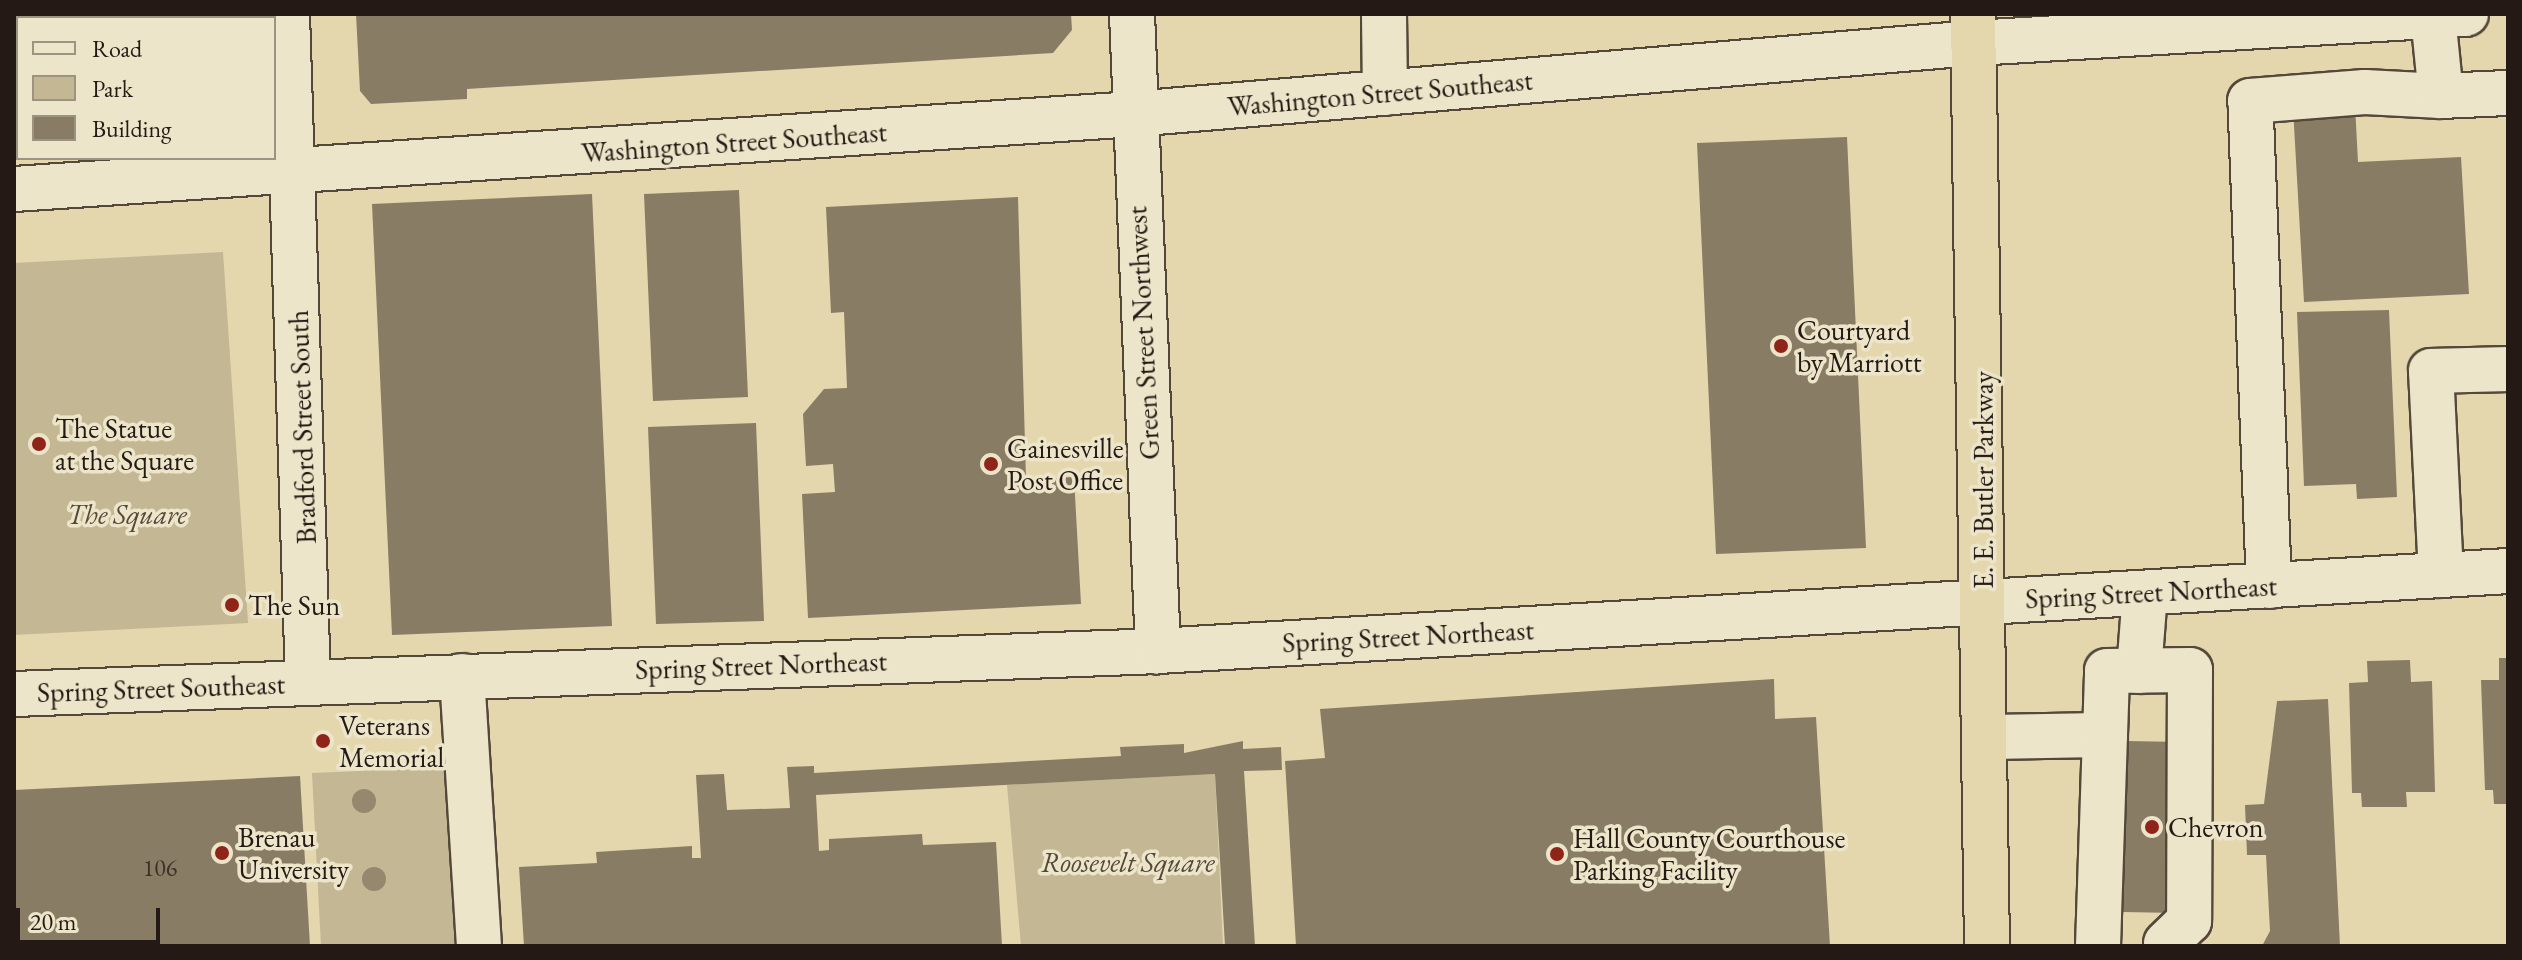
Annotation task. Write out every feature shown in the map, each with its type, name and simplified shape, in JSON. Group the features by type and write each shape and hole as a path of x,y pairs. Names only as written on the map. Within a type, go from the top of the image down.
{"highway":[{"name":"E. E. Butler Parkway","path":"1973,29 1987,946"}],"street":[{"name":"Bradford Street South","path":"287,14 308,682"},
{"name":"Green Street Northwest","path":"1132,14 1133,114 1158,651"},
{"path":"1384,14 1385,93"},
{"name":"Washington Street Southeast","path":"14,189 294,173 1133,114 1385,93 1973,29 2449,15"},
{"path":"2441,96 2449,15"},
{"path":"2269,586 2250,101 2365,92 2441,96 2508,93"},
{"path":"2441,575 2431,371 2508,369"},
{"name":"Spring Street Northeast","path":"308,682 1158,651 2508,571"},
{"path":"2139,671 2145,593"},
{"path":"2098,946 2107,671 2190,670 2189,921 2166,944 2106,946"},
{"path":"462,676 479,946"},
{"name":"Spring Street Southeast","path":"14,694 308,682"},
{"path":"1986,737 2105,735"}],"green space":[{"name":"The Square","path":"223,252 248,623 14,635 14,263"},
{"path":"454,767 464,946 321,946 312,773"},
{"name":"Roosevelt Square","path":"1215,774 1223,946 1021,946 1007,785"}],"building":[{"path":"14,14 250,14 16,16 14,118"},
{"path":"356,14 1071,14 1072,30 1053,53 467,89 467,99 371,104 360,91"},
{"path":"2355,105 2358,162 2461,157 2469,294 2304,302 2293,108"},
{"name":"Courtyard by Marriott","path":"1847,137 1866,548 1716,554 1697,143"},
{"path":"739,190 748,397 653,401 644,194"},
{"path":"592,194 612,626 392,635 372,204"},
{"path":"1018,197 1026,479 1074,477 1081,604 808,618 802,494 835,492 833,464 806,466 803,414 824,389 847,388 844,312 831,313 826,207"},
{"path":"2389,310 2397,497 2357,499 2356,484 2304,486 2297,312"},
{"path":"756,423 764,621 656,624 648,427"},
{"path":"2499,658 2508,658 2508,804 2494,804 2493,790 2485,790 2481,680 2499,680"},
{"path":"2410,660 2411,682 2432,681 2435,792 2406,792 2407,807 2362,807 2361,793 2352,793 2349,683 2368,682 2367,661"},
{"name":"Hall County Courthouse Parking Facility","path":"1774,679 1775,719 1816,717 1830,946 1296,946 1285,761 1325,758 1320,709"},
{"path":"2328,699 2340,946 2262,946 2270,931 2266,855 2247,855 2245,805 2264,804 2277,701"},
{"path":"1243,741 1243,749 1281,747 1282,770 1244,771 1255,946 1225,946 1215,774 816,795 819,851 829,850 829,839 922,834 923,845 996,842 1002,946 524,946 519,867 597,863 596,852 692,846 692,858 701,858 696,775 724,774 727,810 790,808 787,767 814,766 814,773 1121,756 1120,747 1184,744 1184,753"},
{"name":"Chevron","path":"2127,741 2181,742 2177,913 2123,912"},
{"path":"300,776 310,946 14,946 14,790"}],"place":[{"name":"Courtyard by Marriott","path":"1781,346"},
{"name":"The Statue at the Square","path":"39,444"},
{"name":"Gainesville Post Office","path":"991,464"},
{"name":"The Sun","path":"232,605"},
{"name":"Veterans Memorial","path":"323,741"},
{"name":"Chevron","path":"2152,827"},
{"name":"Brenau University","path":"222,853"},
{"name":"Hall County Courthouse Parking Facility","path":"1557,854"}]}
